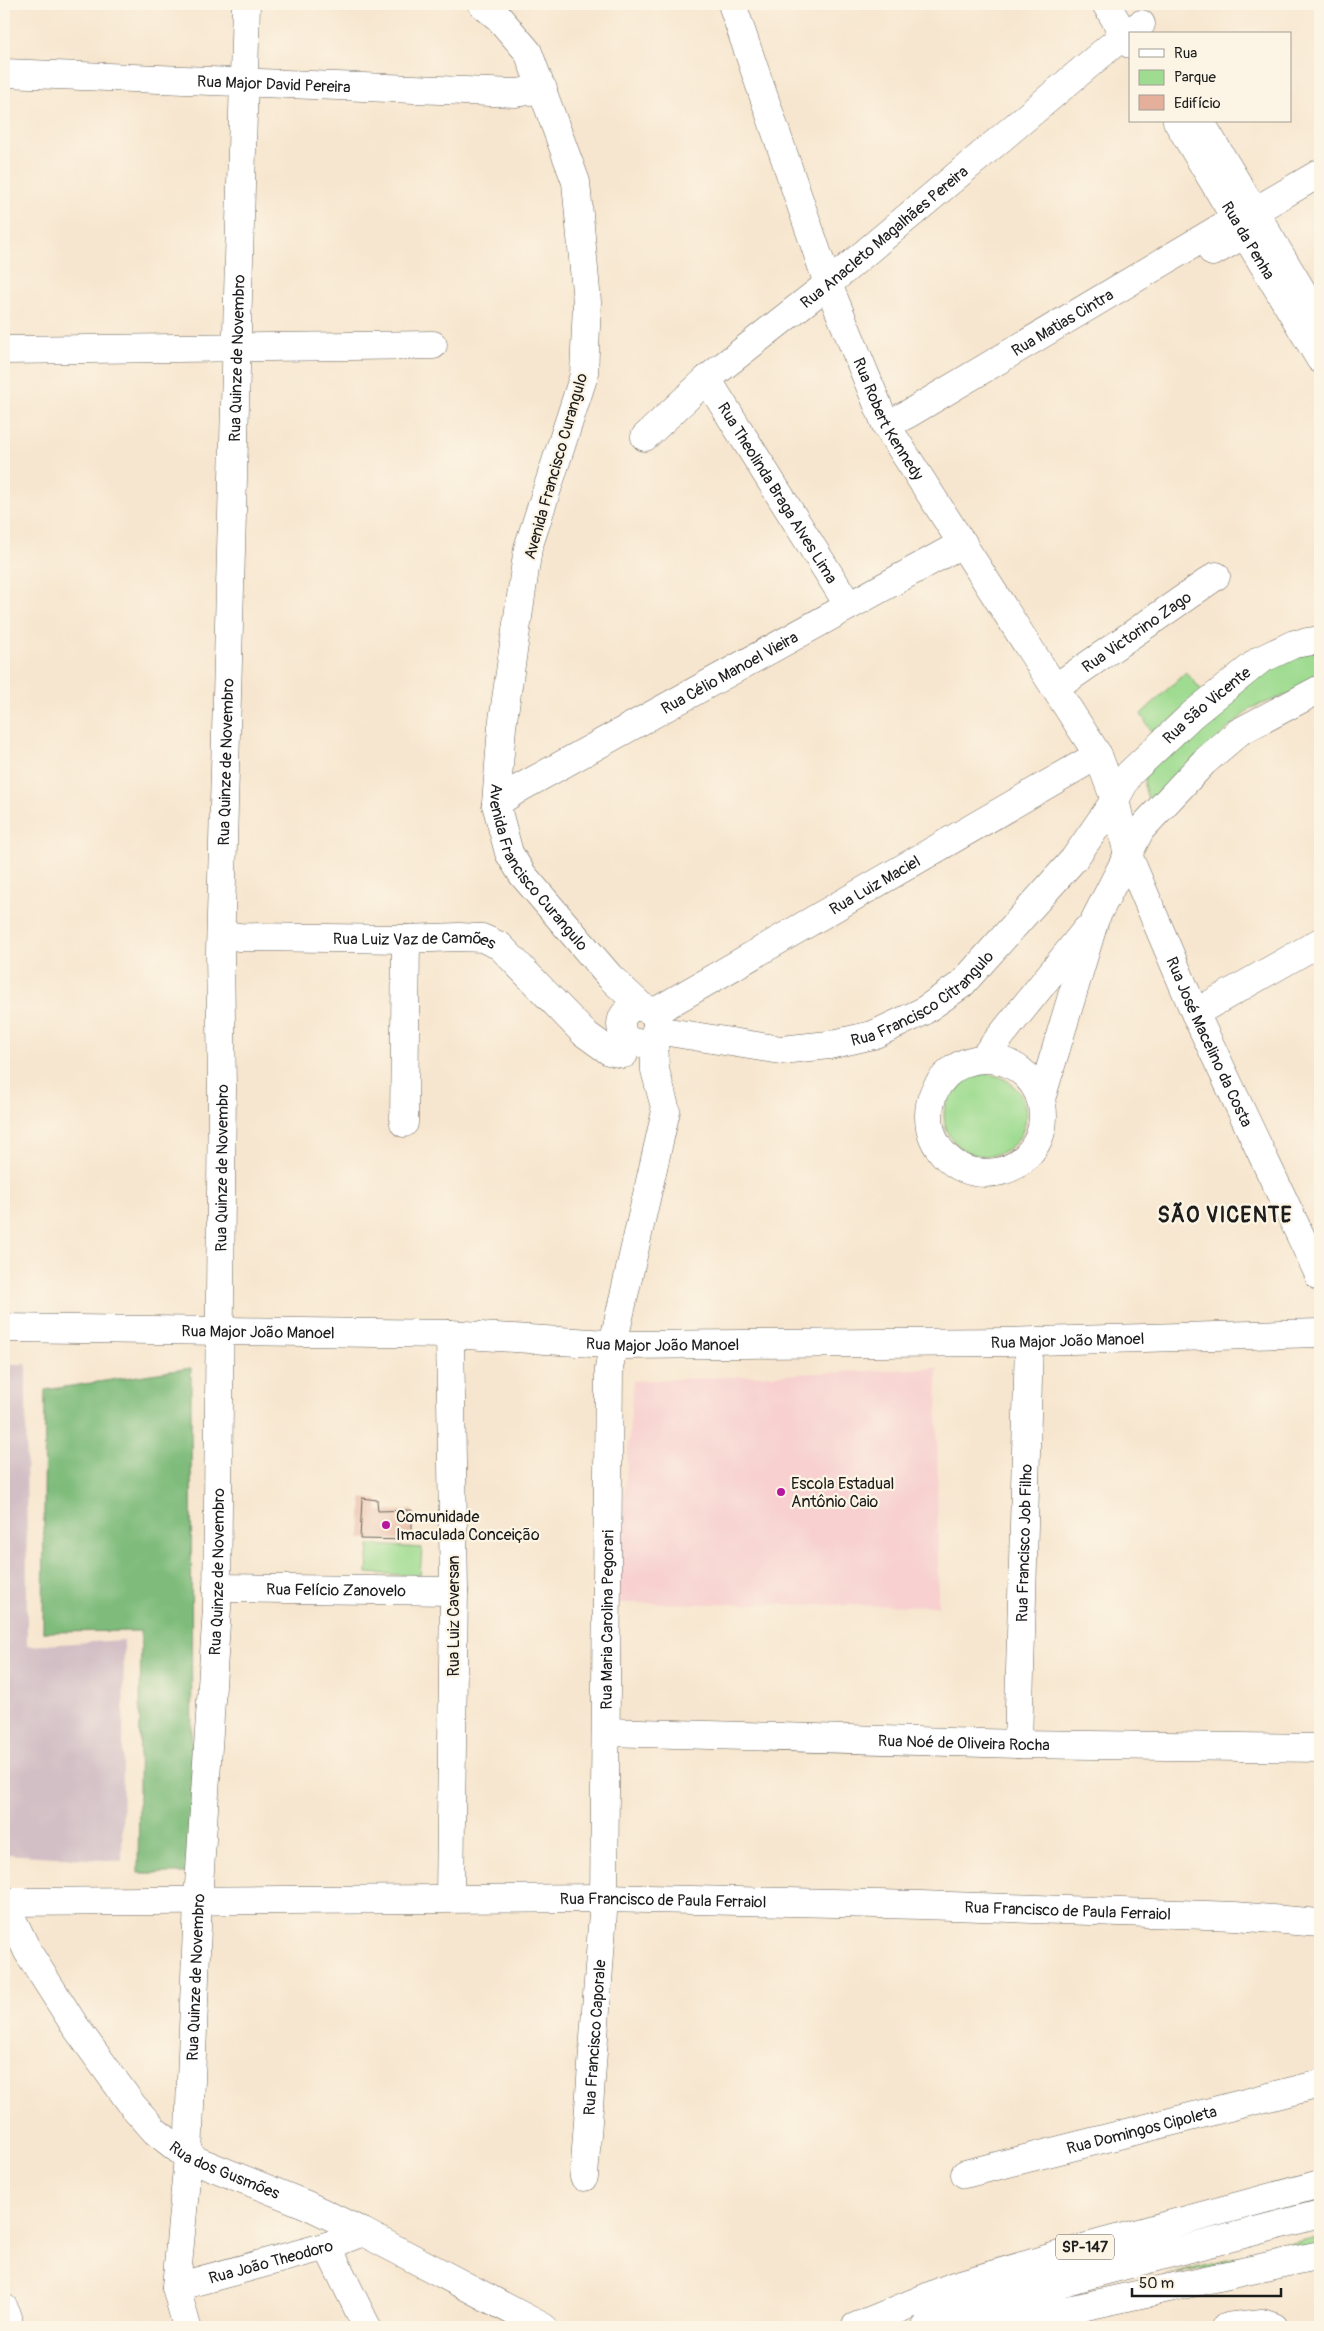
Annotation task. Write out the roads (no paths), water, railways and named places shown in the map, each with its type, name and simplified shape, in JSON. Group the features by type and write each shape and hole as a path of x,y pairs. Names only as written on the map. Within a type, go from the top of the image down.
{"main road":[{"name":"Rua Quinze de Novembro","path":"187,2327 176,2287 188,2157 198,1901 217,1588 222,1099 221,934 235,347 246,4"},
{"name":"Avenida Francisco Curangulo","path":"482,4 499,18 528,52 576,182 587,302 584,375 528,548 502,726 496,804 509,853 522,874 610,977 637,1028 637,1064 655,1070"},
{"name":"Rua Robert Kennedy","path":"732,4 828,284 890,432 1098,755 1114,800"},
{"path":"1106,4 1134,28"},
{"name":"Rua Anacleto Magalhães Pereira","path":"645,437 707,379 828,284 1129,32"},
{"name":"Rua Major David Pereira","path":"4,73 244,84 516,93 543,89"},
{"name":"Rua da Penha","path":"1178,122 1320,321"},
{"name":"Rua da Penha","path":"1200,122 1320,359"},
{"name":"Rua Matias Cintra","path":"890,432 1233,241 1251,224 1320,174"},
{"path":"4,350 433,345"},
{"name":"Rua Theolinda Braga Alves Lima","path":"707,379 849,606"},
{"name":"Rua Célio Manoel Vieira","path":"496,804 518,789 963,543"},
{"name":"Rua Victorino Zago","path":"1055,688 1216,576"},
{"name":"Rua São Vicente","path":"1114,800 1129,774 1224,687 1260,660 1294,644 1320,640"},
{"path":"1041,1099 1095,919 1142,829 1173,793 1239,732 1320,689"},
{"name":"Rua Luiz Maciel","path":"637,1028 1098,755"},
{"name":"Rua José Macelino da Costa","path":"1114,800 1128,854 1195,1013 1320,1277"},
{"name":"Rua Francisco Citrangulo","path":"637,1028 781,1050 829,1045 873,1035 922,1012 962,984 1074,859 1114,800"},
{"path":"982,1058 1095,919"},
{"name":"Rua Luiz Vaz de Camões","path":"221,934 239,937 406,939 458,936 482,938 500,946 584,1033 637,1028"},
{"path":"404,1123 406,939"},
{"path":"1195,1013 1320,942"},
{"path":"982,1058 1002,1060 1019,1069 1033,1082 1041,1099 1043,1118 1039,1137 1030,1154 1015,1166 997,1173 979,1173 961,1168 945,1158 934,1142 929,1125 929,1106 936,1088 948,1073 964,1063 982,1058"},
{"name":"Rua Maria Carolina Pegorari","path":"604,1898 609,1369 666,1111 655,1070"},
{"name":"Rua Major João Manoel","path":"4,1328 450,1334 613,1344 1029,1342 1320,1333"},
{"name":"Rua Luiz Caversan","path":"450,1334 454,1591 450,1898"},
{"name":"Rua Francisco Job Filho","path":"1018,1744 1029,1342"},
{"name":"Rua Felício Zanovelo","path":"217,1588 454,1591"},
{"name":"Rua Noé de Oliveira Rocha","path":"606,1732 1018,1744 1320,1748"},
{"name":"Rua Francisco de Paula Ferraiol","path":"4,1902 604,1898 921,1905 1235,1916 1320,1923"},
{"name":"Rua Francisco Caporale","path":"584,2177 604,1898"},
{"name":"Rua dos Gusmões","path":"4,1902 28,1952 48,1985 133,2106 155,2131 188,2157 306,2205 363,2232 543,2327"},
{"name":"Rua Domingos Cipoleta","path":"964,2174 1320,2084"},
{"name":"SP-147","path":"855,2327 954,2286 1086,2247 1320,2184"},
{"name":"SP-147","path":"926,2327 960,2313 1077,2278 1320,2214"},
{"name":"Rua João Theodoro","path":"176,2287 327,2246 363,2232"},
{"path":"327,2246 367,2327"},
{"path":"990,2327 1320,2255"},
{"path":"4,2308 10,2327"},
{"path":"1225,2327 1262,2323 1274,2327"}],"place":[{"name":"Escola Estadual Antônio Caio","path":"781,1492"},
{"name":"Comunidade Imaculada Conceição","path":"386,1525"}],"district":[{"name":"SÃO VICENTE","path":"1225,1215"}]}
